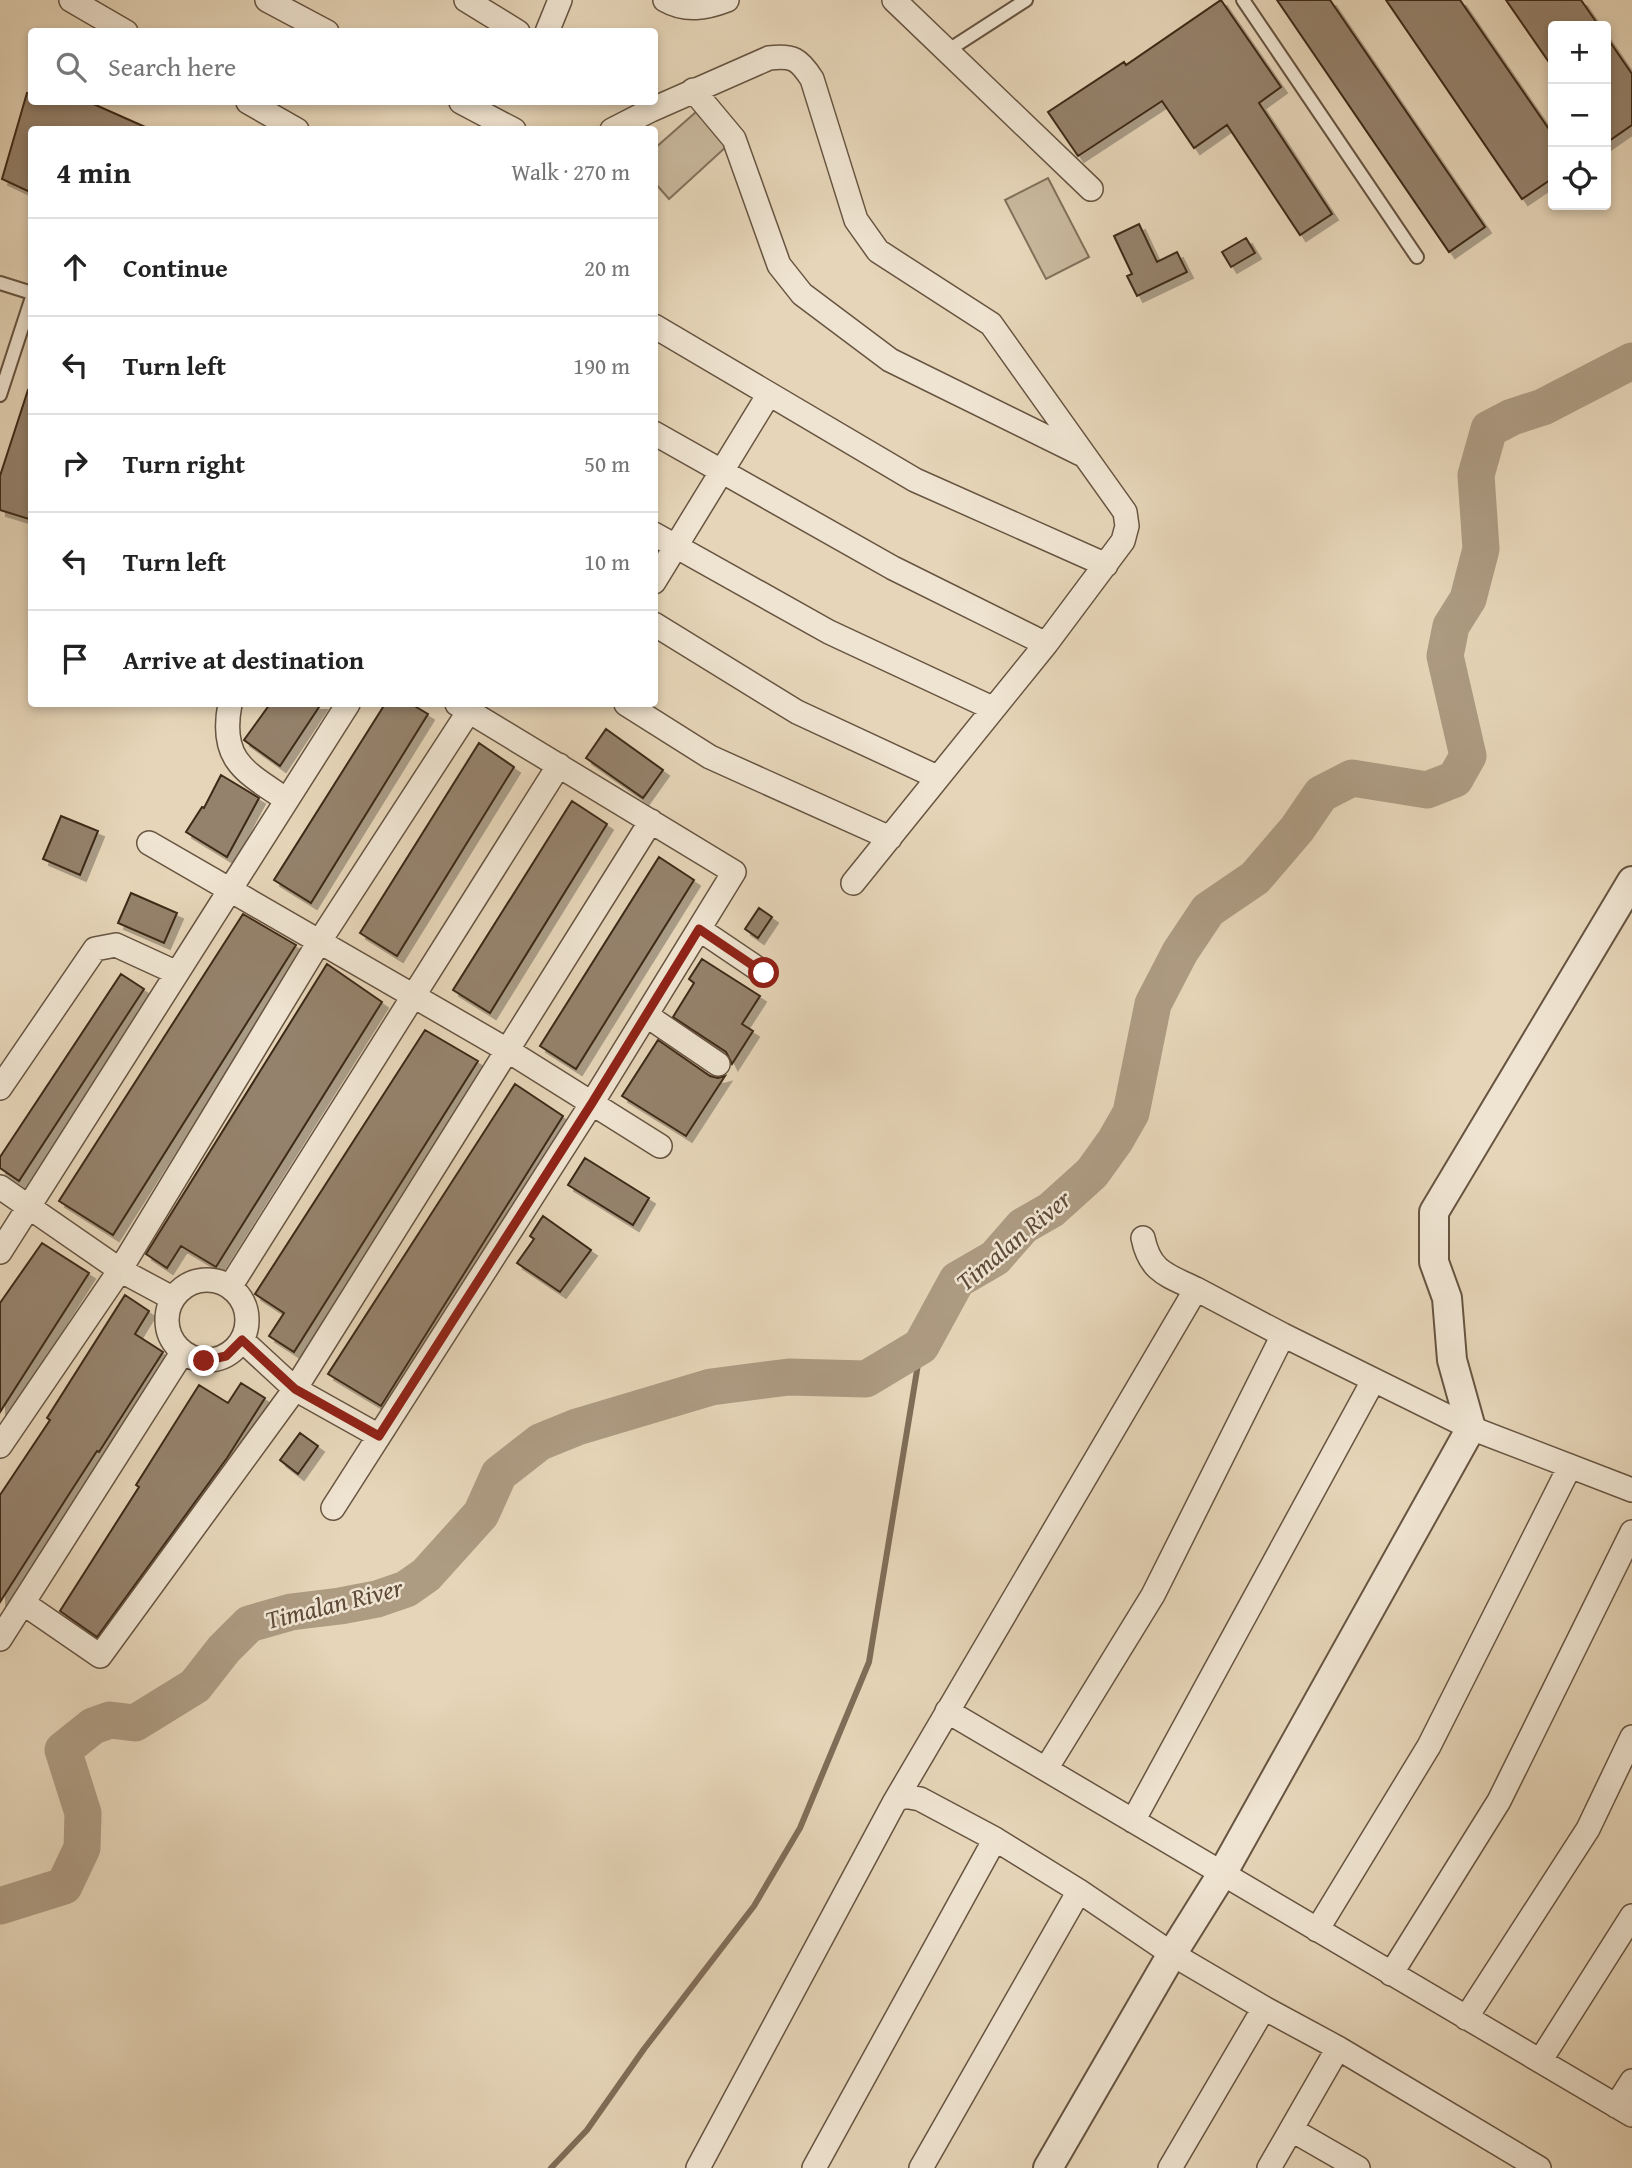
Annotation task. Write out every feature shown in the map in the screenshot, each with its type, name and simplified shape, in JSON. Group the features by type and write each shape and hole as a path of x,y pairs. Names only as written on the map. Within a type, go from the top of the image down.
{"street":[{"path":"71,0 119,28"},
{"path":"267,0 320,28"},
{"path":"548,28 559,0"},
{"path":"665,0 694,9 727,0"},
{"path":"894,0 1090,190"},
{"path":"469,1 512,28"},
{"path":"658,101 693,90 769,58 786,55 802,63 812,79 856,220 878,251 991,324 1125,512 1127,526 1123,541 1106,565 1046,644 853,883"},
{"path":"693,90 734,139 779,265 802,294 890,360 1084,456"},
{"path":"253,105 290,126"},
{"path":"467,105 506,126"},
{"path":"617,126 643,106"},
{"path":"658,328 915,480 1106,565"},
{"path":"658,576 769,394"},
{"path":"658,435 893,569 1046,644"},
{"path":"658,536 829,632 992,708"},
{"path":"658,626 797,712 937,778"},
{"path":"230,707 228,738 233,757 251,776 287,800"},
{"path":"0,1252 346,707"},
{"path":"0,1446 120,1270 463,707 734,872 592,1103 333,1508"},
{"path":"631,707 710,757 890,838"},
{"path":"230,1287 559,765"},
{"path":"23,1603 100,1656 295,1389 651,821"},
{"path":"149,843 507,1050 660,1146"},
{"path":"1048,2168 1171,1954 1222,1874 1471,1428 1452,1360 1447,1298 1434,1262 1434,1212 1632,881"},
{"path":"699,929 764,973"},
{"path":"0,1088 95,949 116,945 177,973"},
{"path":"646,1015 718,1065"},
{"path":"0,1187 120,1270 172,1298"},
{"path":"1143,1238 1150,1261 1162,1273 1471,1428 1632,1490"},
{"path":"209,1279 230,1287 243,1302 247,1321 242,1340 226,1356 204,1361 182,1353 170,1337 166,1317 172,1298 188,1284 209,1279"},
{"path":"698,2168 895,1801 1196,1289"},
{"path":"1046,1769 1153,1595 1283,1335"},
{"path":"242,1340 295,1389 379,1436"},
{"path":"0,1639 182,1353"},
{"path":"1133,1821 1373,1381"},
{"path":"1317,1930 1429,1745 1570,1466"},
{"path":"1391,1974 1499,1801 1632,1532"},
{"path":"947,1711 1624,2110 1632,2081"},
{"path":"1466,2018 1588,1829 1632,1737"},
{"path":"895,1801 904,1796 920,1799 995,1839 1079,1891 1171,1954 1338,2048 1539,2168"},
{"path":"814,2168 995,1839"},
{"path":"921,2168 1079,1891"},
{"path":"1540,2061 1632,1916"},
{"path":"1170,2168 1264,2008"},
{"path":"1269,2168 1338,2048"},
{"path":"1292,2130 1359,2168"}],"lane":[{"path":"947,51 1026,0"},
{"path":"1244,0 1417,257"},
{"path":"0,283 28,294"},
{"path":"0,395 28,308"}],"shaded area":[{"path":"696,112 727,146 669,199 658,186 658,145"},
{"path":"1048,178 1089,257 1046,279 1005,200"}],"building":[{"path":"1221,0 1281,87 1259,103 1332,214 1300,235 1227,125 1194,148 1162,101 1078,156 1048,112 1124,62 1126,65"},
{"path":"1277,0 1330,0 1485,227 1449,252"},
{"path":"1386,0 1460,0 1548,128 1548,181 1522,199"},
{"path":"1506,0 1581,0 1596,21 1548,21 1548,61"},
{"path":"1611,43 1632,74 1632,125 1611,140"},
{"path":"27,93 28,105 96,105 143,126 28,126 28,191 2,179"},
{"path":"1139,224 1157,262 1177,252 1187,272 1137,296 1127,276 1132,274 1114,236"},
{"path":"1246,238 1255,253 1231,267 1222,252"},
{"path":"28,390 28,519 0,510 0,476"},
{"path":"268,707 319,707 280,766 244,740"},
{"path":"383,707 416,707 428,714 311,903 274,880"},
{"path":"606,729 663,770 643,798 586,758"},
{"path":"479,743 514,767 397,956 360,933"},
{"path":"221,775 259,798 227,857 186,832 202,807 204,808"},
{"path":"572,801 607,824 490,1013 453,990"},
{"path":"61,816 98,831 80,875 43,859"},
{"path":"659,857 694,880 576,1069 540,1046"},
{"path":"131,893 177,913 164,943 118,923"},
{"path":"759,908 772,917 758,938 745,929"},
{"path":"243,914 296,945 113,1235 59,1201"},
{"path":"702,959 760,996 742,1024 753,1031 732,1064 726,1052 673,1017 694,983 689,979"},
{"path":"327,964 382,1002 216,1267 181,1246 167,1268 146,1254"},
{"path":"121,974 144,989 19,1181 0,1168 0,1157"},
{"path":"425,1030 478,1061 294,1352 269,1336 284,1313 255,1294"},
{"path":"658,1040 710,1076 725,1076 686,1136 622,1096"},
{"path":"515,1084 563,1116 381,1406 328,1374"},
{"path":"585,1158 649,1198 633,1225 568,1185"},
{"path":"543,1216 591,1250 560,1292 517,1263 534,1239 530,1236"},
{"path":"42,1243 89,1273 0,1412 0,1303"},
{"path":"125,1295 149,1311 135,1334 163,1352 0,1602 0,1495 50,1420 47,1418"},
{"path":"241,1383 265,1398 227,1458 97,1637 60,1611 139,1487 136,1485 199,1385 228,1403"},
{"path":"300,1433 318,1446 298,1474 280,1460"}],"waterway":[{"name":"Timalan River","path":"0,1906 64,1886 82,1848 83,1813 63,1750 93,1726 110,1720 135,1723 195,1686 224,1649 249,1624 291,1612 377,1599 406,1589 426,1575 481,1514 499,1474 540,1442 577,1427 711,1387 789,1377 866,1379 921,1346 957,1280 995,1258 1023,1226 1051,1210 1092,1173 1115,1141 1131,1113 1153,1004 1180,952 1208,910 1255,878 1297,829 1321,794 1352,778 1427,790 1455,779 1468,756 1445,656 1451,626 1468,599 1481,549 1476,475 1489,429 1512,417 1543,407 1632,361"},
{"path":"551,2168 587,2130 644,2049 754,1906 800,1828 869,1662 921,1346"}],"route":[{"path":"204,1361 226,1356 242,1340 295,1389 379,1436 592,1103 699,929 764,973"}]}
